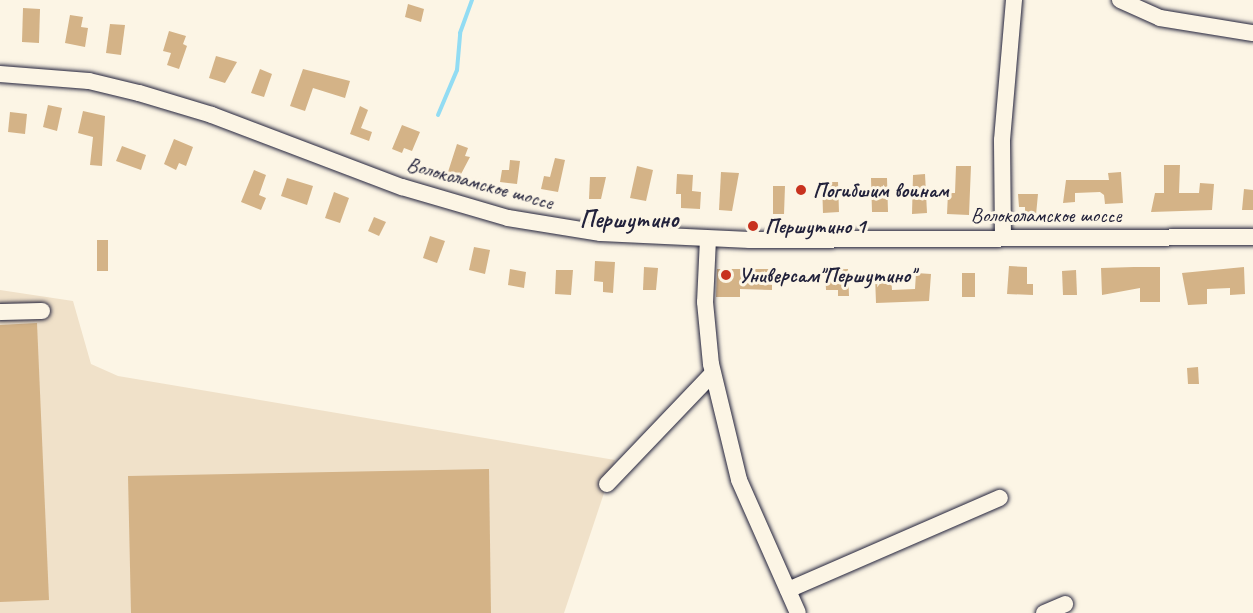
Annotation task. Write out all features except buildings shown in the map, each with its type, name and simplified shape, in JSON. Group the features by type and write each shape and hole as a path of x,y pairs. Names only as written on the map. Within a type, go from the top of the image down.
{"street":[{"path":"1003,238 1002,140 1014,0"},
{"path":"1120,0 1160,18 1253,33"},
{"name":"Волоколамское шоссе","path":"0,74 89,81 139,93 212,115 402,187 508,218 601,233 708,239 1253,237"},
{"path":"708,239 705,302 713,373 739,480 798,613"},
{"path":"0,312 42,311"},
{"path":"607,484 713,373"},
{"path":"788,590 1000,498"},
{"path":"1044,613 1065,604"}],"shaded area":[{"path":"0,290 73,301 91,364 118,376 615,460 564,613 0,613"}],"waterway":[{"path":"438,115 457,70 460,33 472,0"}],"place":[{"name":"Погибшим воинам","path":"801,190"},
{"name":"Першутино 1","path":"753,226"},
{"name":"Универсам\"Першутино\"","path":"726,275"}],"district":[{"name":"Першутино","path":"629,220"}]}
